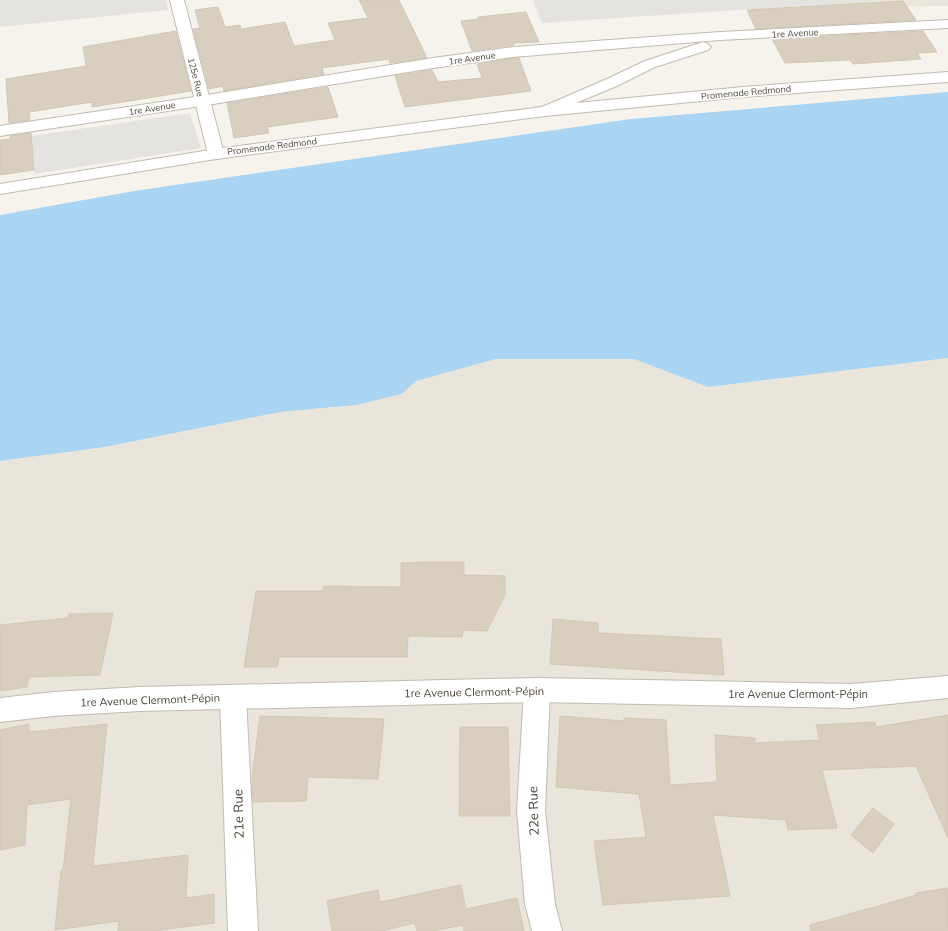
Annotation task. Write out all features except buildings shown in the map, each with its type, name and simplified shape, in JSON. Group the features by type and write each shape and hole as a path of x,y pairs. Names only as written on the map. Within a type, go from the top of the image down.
{"street":[{"name":"125e Rue","path":"177,0 216,154"},
{"name":"1re Avenue","path":"0,131 202,101 433,63 513,52 767,34 948,24"},
{"name":"Promenade Redmond","path":"545,111 613,82 650,64 683,52 767,34"},
{"path":"575,48 592,52 614,61 623,73 613,82"},
{"name":"Promenade Redmond","path":"0,189 216,154 545,111 743,92 948,77"},
{"name":"1re Avenue Clermont-Pépin","path":"0,710 52,704 100,701 233,697 537,690 851,696 948,687"},
{"name":"22e Rue","path":"537,690 531,811 540,904 547,931"},
{"name":"21e Rue","path":"233,697 243,931"}],"shaded area":[{"path":"0,0 166,0 168,10 0,27"},
{"path":"533,0 888,0 542,23"},
{"path":"602,0 948,0 948,6 756,9"},
{"path":"190,113 201,148 34,174 31,136"},
{"path":"948,358 948,931 0,931 0,461 105,447 280,412 356,405 402,394 416,381 496,359 634,359 708,387"}],"water":[{"path":"948,92 948,358 708,387 634,359 496,359 416,381 402,394 356,405 280,412 105,447 0,461 0,215 134,191 631,119"}]}
